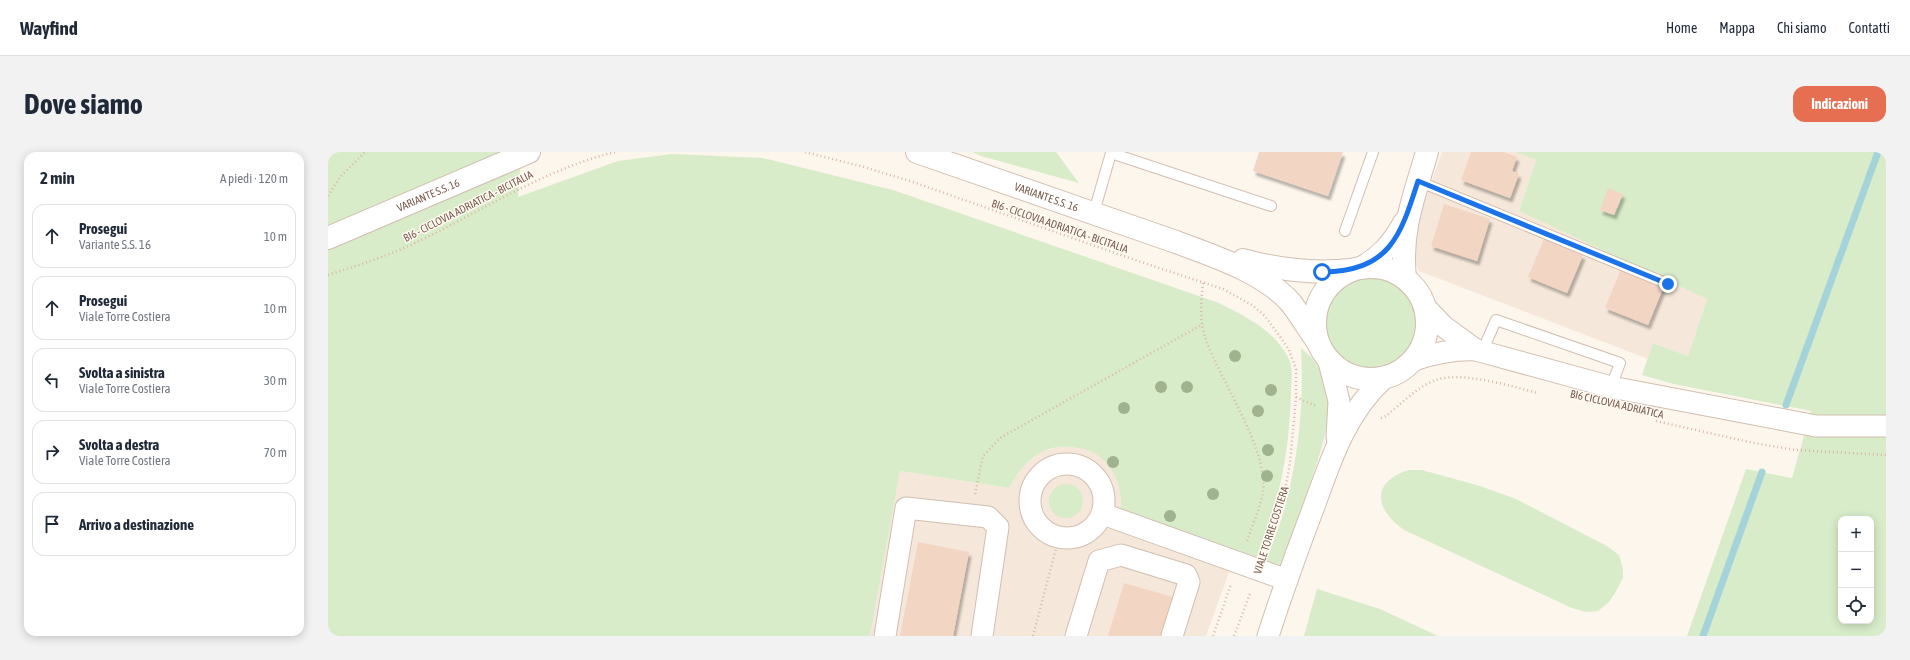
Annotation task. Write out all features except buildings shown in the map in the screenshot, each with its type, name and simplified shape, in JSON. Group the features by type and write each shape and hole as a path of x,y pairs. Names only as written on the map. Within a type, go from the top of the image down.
{"street":[{"name":"VARIANTE S.S. 16","path":"328,238 529,152"},
{"name":"VARIANTE S.S. 16","path":"917,152 1094,212 1219,259 1259,278 1274,287 1291,303 1317,341"},
{"path":"1405,278 1403,254 1407,219 1427,152"},
{"path":"1356,269 1384,268 1405,278 1418,291 1425,307 1427,326 1424,344 1414,360 1400,372 1383,379 1368,380 1340,372 1329,362 1322,352 1317,341 1314,324 1317,306 1322,296 1337,278 1356,269 1375,260 1393,241 1407,219"},
{"name":"VARIANTE S.S. 16","path":"1176,242 1261,265 1302,272 1330,272 1356,269"},
{"path":"1425,307 1444,326 1479,351"},
{"path":"1414,360 1439,352 1456,349 1479,351 1610,387 1816,426 1886,426"},
{"path":"1329,362 1339,401 1339,426 1336,448"},
{"path":"1268,636 1287,580 1342,432 1360,404 1383,379"},
{"path":"1067,464 1079,465 1098,479 1103,490 1105,502 1103,514 1098,522 1086,534 1073,538 1059,538 1048,533 1039,526 1033,515 1030,503 1031,492 1036,481 1044,472 1055,466 1067,464"},
{"path":"885,636 906,508 988,517 998,527 982,636"},
{"path":"1103,514 1287,580"},
{"path":"1076,636 1099,561 1121,555 1186,575 1189,582 1172,636"}],"lane":[{"path":"1345,231 1373,152"},
{"path":"1094,212 1111,153 1272,206"},
{"path":"1418,181 1668,284"},
{"path":"1479,351 1496,320 1620,363 1610,387"}],"path":[{"path":"328,196 340,177 365,152"},
{"name":"BI6 - CICLOVIA ADRIATICA - BICITALIA","path":"328,275 359,265 410,245 527,185 556,172 615,152"},
{"name":"BI6 - CICLOVIA ADRIATICA - BICITALIA","path":"805,152 850,163 913,182 1135,260 1223,289 1252,305 1264,316 1289,350"},
{"path":"1203,282 1200,309 1206,339 1237,405 1262,467 1263,492 1213,636"},
{"path":"970,515 984,456 1000,438 1203,324"},
{"name":"VIALE TORRE COSTIERA","path":"1234,636 1259,570 1284,495 1290,463 1296,397 1296,369 1289,350"},
{"path":"1377,419 1386,416 1415,393 1436,380 1459,376 1541,394"},
{"path":"1296,397 1321,409"},
{"name":"BI6 CICLOVIA ADRIATICA","path":"1652,420 1749,442 1795,450 1886,455"},
{"path":"1033,636 1059,538"}],"shaded area":[{"path":"1442,152 1515,152 1536,160 1519,211 1707,299 1688,356 1653,343 1648,359 1419,271 1411,252 1418,219"},
{"path":"1064,446 1082,447 1100,456 1112,468 1119,483 1121,510 1237,550 1206,636 870,636 900,471 1008,488 1022,467 1043,451"}],"green space":[{"path":"328,152 522,152 518,197 618,161 672,154 763,158 893,190 1219,303 1249,319 1267,331 1282,347 1290,361 1291,366 1290,416 1285,462 1270,521 1257,557 1121,510 1119,487 1110,467 1103,459 1084,449 1061,447 1045,450 1036,456 1019,472 1009,488 900,471 870,636 328,636"},
{"path":"972,152 1056,152 1079,183 981,156"},
{"path":"1515,152 1886,152 1886,636 1687,636 1746,469 1792,478 1811,411 1674,384 1642,375 1653,343 1688,356 1707,299 1519,211 1536,160"},
{"path":"1370,277 1387,281 1402,291 1412,306 1416,323 1412,340 1402,355 1387,365 1370,369 1353,365 1338,355 1328,340 1324,323 1328,306 1338,291 1353,281"},
{"path":"1301,348 1312,358 1329,383 1329,417 1322,447 1283,566 1266,561 1284,510 1294,465 1300,426 1302,387"},
{"path":"1409,470 1422,470 1480,486 1516,499 1607,546 1619,555 1623,569 1623,578 1615,593 1609,602 1598,611 1586,612 1572,608 1404,530 1391,519 1383,507 1381,493 1384,486 1394,476"},
{"path":"1063,484 1069,484 1073,485 1080,491 1083,501 1082,508 1076,515 1069,518 1063,518 1059,517 1052,511 1049,504 1049,498 1050,494 1056,487"},
{"path":"1317,589 1380,609 1438,636 1304,636"}],"waterway":[{"path":"1786,405 1878,152"},
{"path":"1703,636 1762,472"}],"route":[{"path":"1322,272 1361,268 1375,260 1385,251 1401,230 1407,219 1418,181 1668,284"}]}
